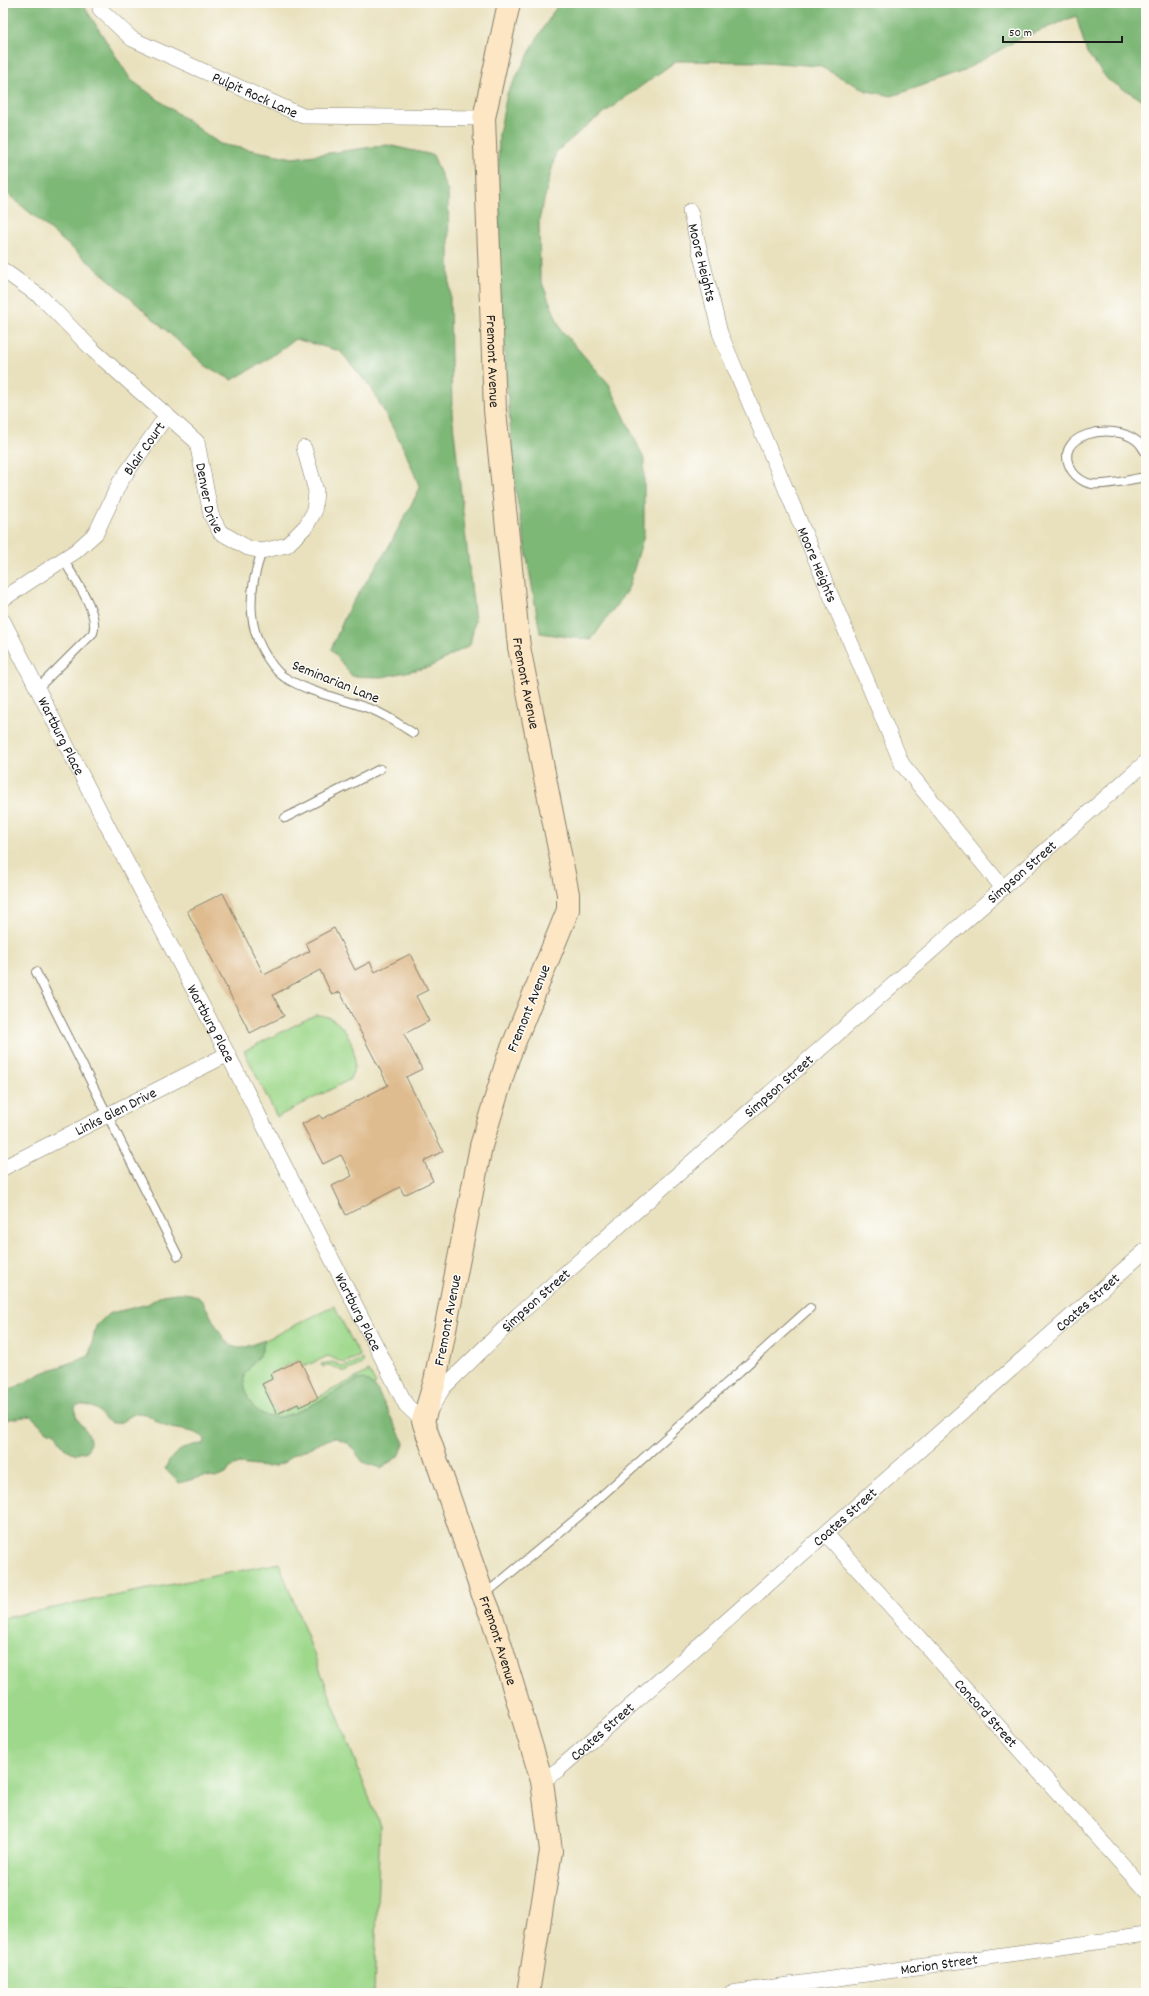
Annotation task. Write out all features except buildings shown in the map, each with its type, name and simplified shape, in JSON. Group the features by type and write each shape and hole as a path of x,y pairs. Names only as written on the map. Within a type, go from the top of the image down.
{"main road":[{"name":"Fremont Avenue","path":"509,3 484,118 495,410 519,647 568,894 568,910 508,1058 481,1146 435,1381 423,1421 493,1620 542,1781 551,1851 528,1993"}],"street":[{"name":"Pulpit Rock Lane","path":"100,3 100,8 132,39 304,116 484,118"},
{"name":"Moore Heights","path":"690,210 720,333 902,764 1003,888"},
{"name":"Blair Court","path":"3,270 42,298 94,351 167,415 120,482 96,533 76,551 3,599"},
{"name":"Denver Drive","path":"167,415 197,442 211,515 220,532 248,548 262,551"},
{"path":"262,551 287,545 306,526 314,512 316,491 304,448"},
{"name":"Wartburg Place","path":"3,621 108,827 228,1054 406,1405 423,1421"},
{"name":"Simpson Street","path":"423,1421 443,1388 518,1315 1146,762"},
{"name":"Links Glen Drive","path":"3,1168 228,1054"},
{"name":"Coates Street","path":"542,1781 558,1770 1146,1250"},
{"name":"Concord Street","path":"826,1534 1146,1892"},
{"name":"Marion Street","path":"731,1993 764,1991 1146,1935"}],"lane":[{"path":"1146,453 1138,441 1122,433 1101,431 1082,435 1068,450 1066,462 1075,476 1091,484 1146,477"},
{"name":"Seminarian Lane","path":"262,551 255,570 251,593 251,615 262,651 272,665 284,677 306,687 374,711 413,733"},
{"path":"38,688 93,633 95,626 94,616 63,559"},
{"path":"285,818 380,769"},
{"path":"36,972 178,1256"},
{"path":"483,1595 578,1517 810,1308"}],"green space":[{"path":"3,3 82,3 131,80 220,144 293,158 387,145 433,155 448,192 452,413 475,621 470,645 430,667 382,677 352,676 331,649 348,610 388,548 420,488 405,451 372,389 340,351 295,339 265,361 232,380 206,366 111,281 3,190"},
{"path":"559,3 1146,3 1146,102 1108,80 1087,53 1076,16 1019,39 961,72 892,96 867,91 819,66 765,62 676,61 590,123 556,152 539,220 540,278 561,330 609,384 644,459 644,535 628,589 591,640 540,633 515,486 497,260 499,134 507,94 539,35"},
{"path":"315,1015 326,1016 335,1021 343,1029 349,1038 353,1049 355,1060 353,1071 349,1080 277,1117 244,1051"},
{"path":"176,1293 190,1294 198,1297 207,1309 221,1335 234,1347 241,1348 265,1340 261,1353 244,1375 247,1395 253,1406 260,1412 274,1417 292,1413 316,1403 357,1380 364,1379 376,1388 404,1443 400,1455 381,1468 363,1462 348,1443 334,1437 291,1456 285,1462 275,1466 265,1467 239,1464 230,1468 226,1474 215,1478 205,1476 179,1483 165,1469 168,1463 180,1450 197,1444 204,1444 205,1439 197,1433 165,1426 146,1414 138,1413 120,1422 113,1423 109,1422 96,1409 85,1405 76,1405 75,1412 77,1418 90,1438 90,1444 87,1451 76,1454 64,1448 55,1432 47,1431 31,1416 3,1420 3,1394 42,1373 89,1356 96,1326 108,1314 148,1304 162,1295"},
{"path":"334,1306 360,1356 344,1363 328,1356 303,1367 299,1360 270,1374 272,1379 262,1384 277,1414 298,1404 299,1407 369,1371 376,1384 250,1447 209,1368"},
{"path":"362,1359 364,1363 345,1372 329,1365 323,1367 321,1364 333,1362 344,1367"},
{"path":"279,1563 380,1826 374,1993 3,1993 3,1618"}]}
